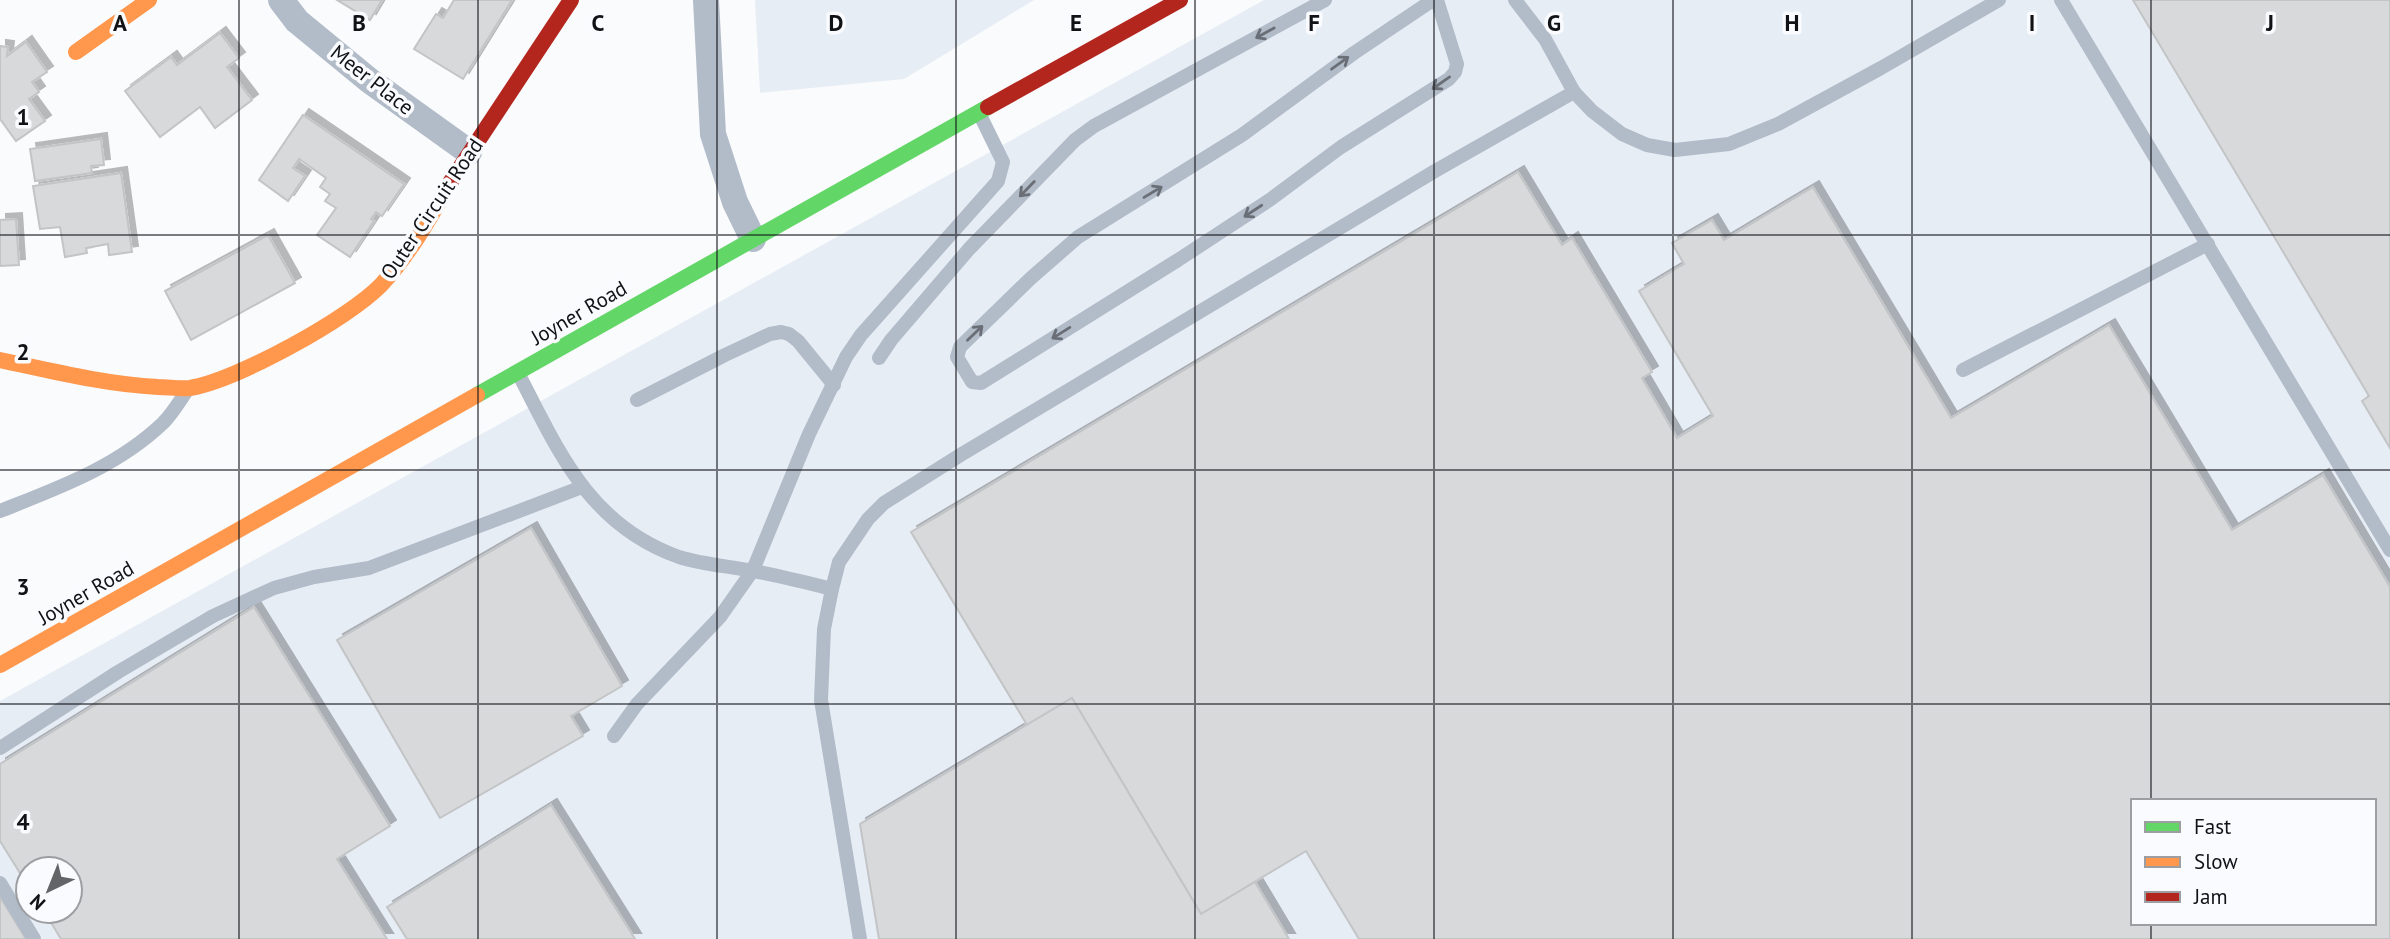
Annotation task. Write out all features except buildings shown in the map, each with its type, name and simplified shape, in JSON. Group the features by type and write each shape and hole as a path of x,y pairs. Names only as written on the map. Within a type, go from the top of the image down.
{"street":[{"path":"76,52 149,0"},
{"name":"Meer Place","path":"281,0 297,21 370,81 469,152"},
{"name":"Outer Circuit Road","path":"0,360 123,384 189,388 232,375 296,343 351,310 381,285 416,239 469,152 571,0"},
{"path":"706,0 713,134 735,202 753,239"},
{"name":"Joyner Road","path":"0,666 1180,0"}],"lane":[{"path":"879,358 891,340 969,249 1075,140 1094,126 1325,0"},
{"path":"1435,0 1457,65 1449,79 1341,147 1271,199 1178,260 981,383 972,382 957,357 960,347 1078,237 1242,135 1354,53 1435,0"},
{"path":"1515,0 1545,39 1574,92 1592,111 1622,134 1647,145 1675,150 1729,144 1801,111 1998,0"},
{"path":"2061,0 2390,550"},
{"path":"860,939 821,700 824,629 839,562 868,519 884,503 985,440 1435,171 1574,92"},
{"path":"614,736 637,704 720,618 753,570 809,434 846,357 861,335 998,181 1003,162 979,112"},
{"path":"1963,370 2208,244"},
{"path":"637,400 725,355 770,334 781,332 798,341 834,385"},
{"path":"517,372 582,487 600,509 622,527 650,545 682,558 753,570 832,589"},
{"path":"0,511 73,482 136,447 165,421 189,388"},
{"path":"0,748 212,616 274,587 369,568 582,487"},
{"path":"0,883 34,939"}],"shaded area":[{"path":"755,0 1034,0 904,79 760,93"},
{"path":"1264,0 2390,0 2390,939 0,939 0,701"}],"traffic: fast":[{"path":"477,395 988,107"}],"traffic: slow":[{"path":"76,52 149,0"},
{"path":"0,360 59,373 138,385 190,388 210,383 291,346 365,299 381,285 410,249 450,183"},
{"path":"0,665 477,395"}],"traffic: jam":[{"path":"450,183 571,0"},
{"path":"988,107 1180,0"}]}
